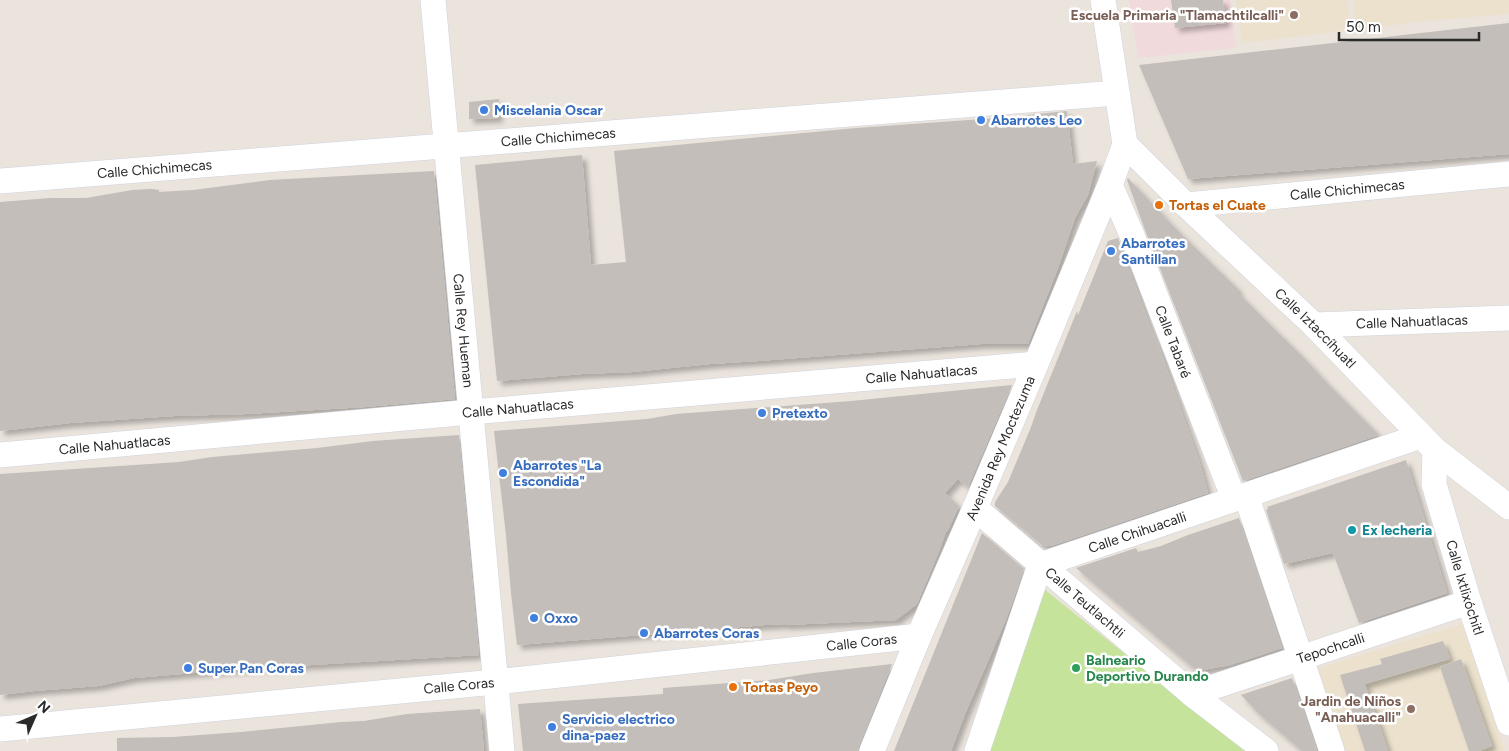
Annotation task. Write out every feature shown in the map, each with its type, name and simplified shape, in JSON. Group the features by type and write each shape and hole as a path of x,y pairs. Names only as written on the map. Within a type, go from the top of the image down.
{"street":[{"name":"Calle Rey Hueman","path":"432,0 502,751"},
{"path":"1103,0 1125,144"},
{"name":"Calle Chichimecas","path":"0,181 1117,92"},
{"name":"Avenida Rey Moctezuma","path":"872,751 919,636 1036,364 1125,144"},
{"name":"Calle Iztaccíhuatl","path":"1125,144 1314,325 1428,443 1509,507"},
{"name":"Calle Chichimecas","path":"1186,204 1509,174"},
{"name":"Calle Tabaré","path":"1110,185 1240,497 1332,751"},
{"name":"Calle Nahuatlacas","path":"1314,325 1509,318"},
{"name":"Calle Nahuatlacas","path":"0,455 471,412 1036,364"},
{"name":"Calle Chihuacalli","path":"1040,564 1240,497 1428,443"},
{"name":"Calle Ixtlixóchitl","path":"1428,443 1434,484 1469,602 1509,723"},
{"name":"Calle Teutlachtli","path":"975,508 1192,694 1266,751"},
{"path":"977,751 1040,564"},
{"name":"Tepochcalli","path":"1192,694 1469,602"},
{"name":"Calle Coras","path":"0,729 495,682 919,636"}],"shaded area":[{"path":"1129,0 1230,0 1236,48 1138,58"},
{"name":"Escuela Primaria \"Tlamachtilcalli\"","path":"1236,0 1348,0 1350,30 1242,43"},
{"path":"1353,0 1509,0 1509,14 1425,21 1356,30"},
{"name":"Jardin de Niños \"Anahuacalli\"","path":"1462,624 1505,751 1345,751 1318,668"}],"green space":[{"name":"Balneario Deportivo Durando","path":"1039,585 1246,751 979,751"}],"building":[{"path":"1171,0 1223,0 1226,23 1175,28"},
{"path":"1509,23 1509,154 1188,179 1139,65"},
{"name":"Miscelania Oscar","path":"499,99 498,118 469,119 469,102"},
{"path":"1067,111 1073,164 1097,161 1088,195 1075,218 1058,268 1028,344 981,344 497,381 475,165 582,155 591,265 626,262 614,151 856,128"},
{"path":"434,171 455,399 365,407 70,423 0,431 0,202 50,198 86,198 132,190 151,189 159,190 159,192 193,190 270,180"},
{"path":"1128,178 1179,232 1239,290 1236,291 1379,435 1243,481 1145,230 1127,180"},
{"path":"1118,238 1160,350 1200,464 1208,493 1051,546 1043,546 995,506 995,502 1008,482 1077,311 1078,315 1108,241"},
{"path":"1012,385 968,487 958,479 945,493 959,506 946,532 917,604 896,620 765,625 517,645 494,431 647,419 676,414 851,401"},
{"path":"459,435 479,655 229,670 134,678 98,686 0,695 0,474 179,462 373,441"},
{"name":"Ex lecheria","path":"1406,460 1447,593 1359,623 1333,553 1284,564 1266,510 1268,509 1267,507"},
{"path":"1239,518 1282,648 1230,665 1197,671 1076,568 1136,548 1138,552 1161,546"},
{"path":"982,533 1024,569 1007,617 951,751 894,751"},
{"path":"1443,641 1450,659 1365,684 1388,751 1365,751 1340,675 1382,664 1380,659"},
{"path":"1461,659 1492,746 1479,751 1469,751 1440,667"},
{"path":"892,664 858,751 523,751 518,704 663,694 663,688 769,680"},
{"path":"1292,678 1317,751 1302,751 1259,714 1241,695"},
{"path":"480,709 484,751 117,751 117,738 173,737 241,732 364,721 407,714"}],"place":[{"name":"Escuela Primaria \"Tlamachtilcalli\"","path":"1294,15"},
{"name":"Miscelania Oscar","path":"484,110"},
{"name":"Abarrotes Leo","path":"981,120"},
{"name":"Tortas el Cuate","path":"1159,205"},
{"name":"Abarrotes Santillan","path":"1111,251"},
{"name":"Pretexto","path":"762,413"},
{"name":"Abarrotes \"La Escondida\"","path":"503,473"},
{"name":"Ex lecheria","path":"1352,530"},
{"name":"Oxxo","path":"534,618"},
{"name":"Abarrotes Coras","path":"644,633"},
{"name":"Super Pan Coras","path":"188,668"},
{"name":"Balneario Deportivo Durando","path":"1076,668"},
{"name":"Tortas Peyo","path":"733,687"},
{"name":"Jardin de Niños \"Anahuacalli\"","path":"1411,709"},
{"name":"Servicio electrico dina-paez","path":"552,727"}]}
